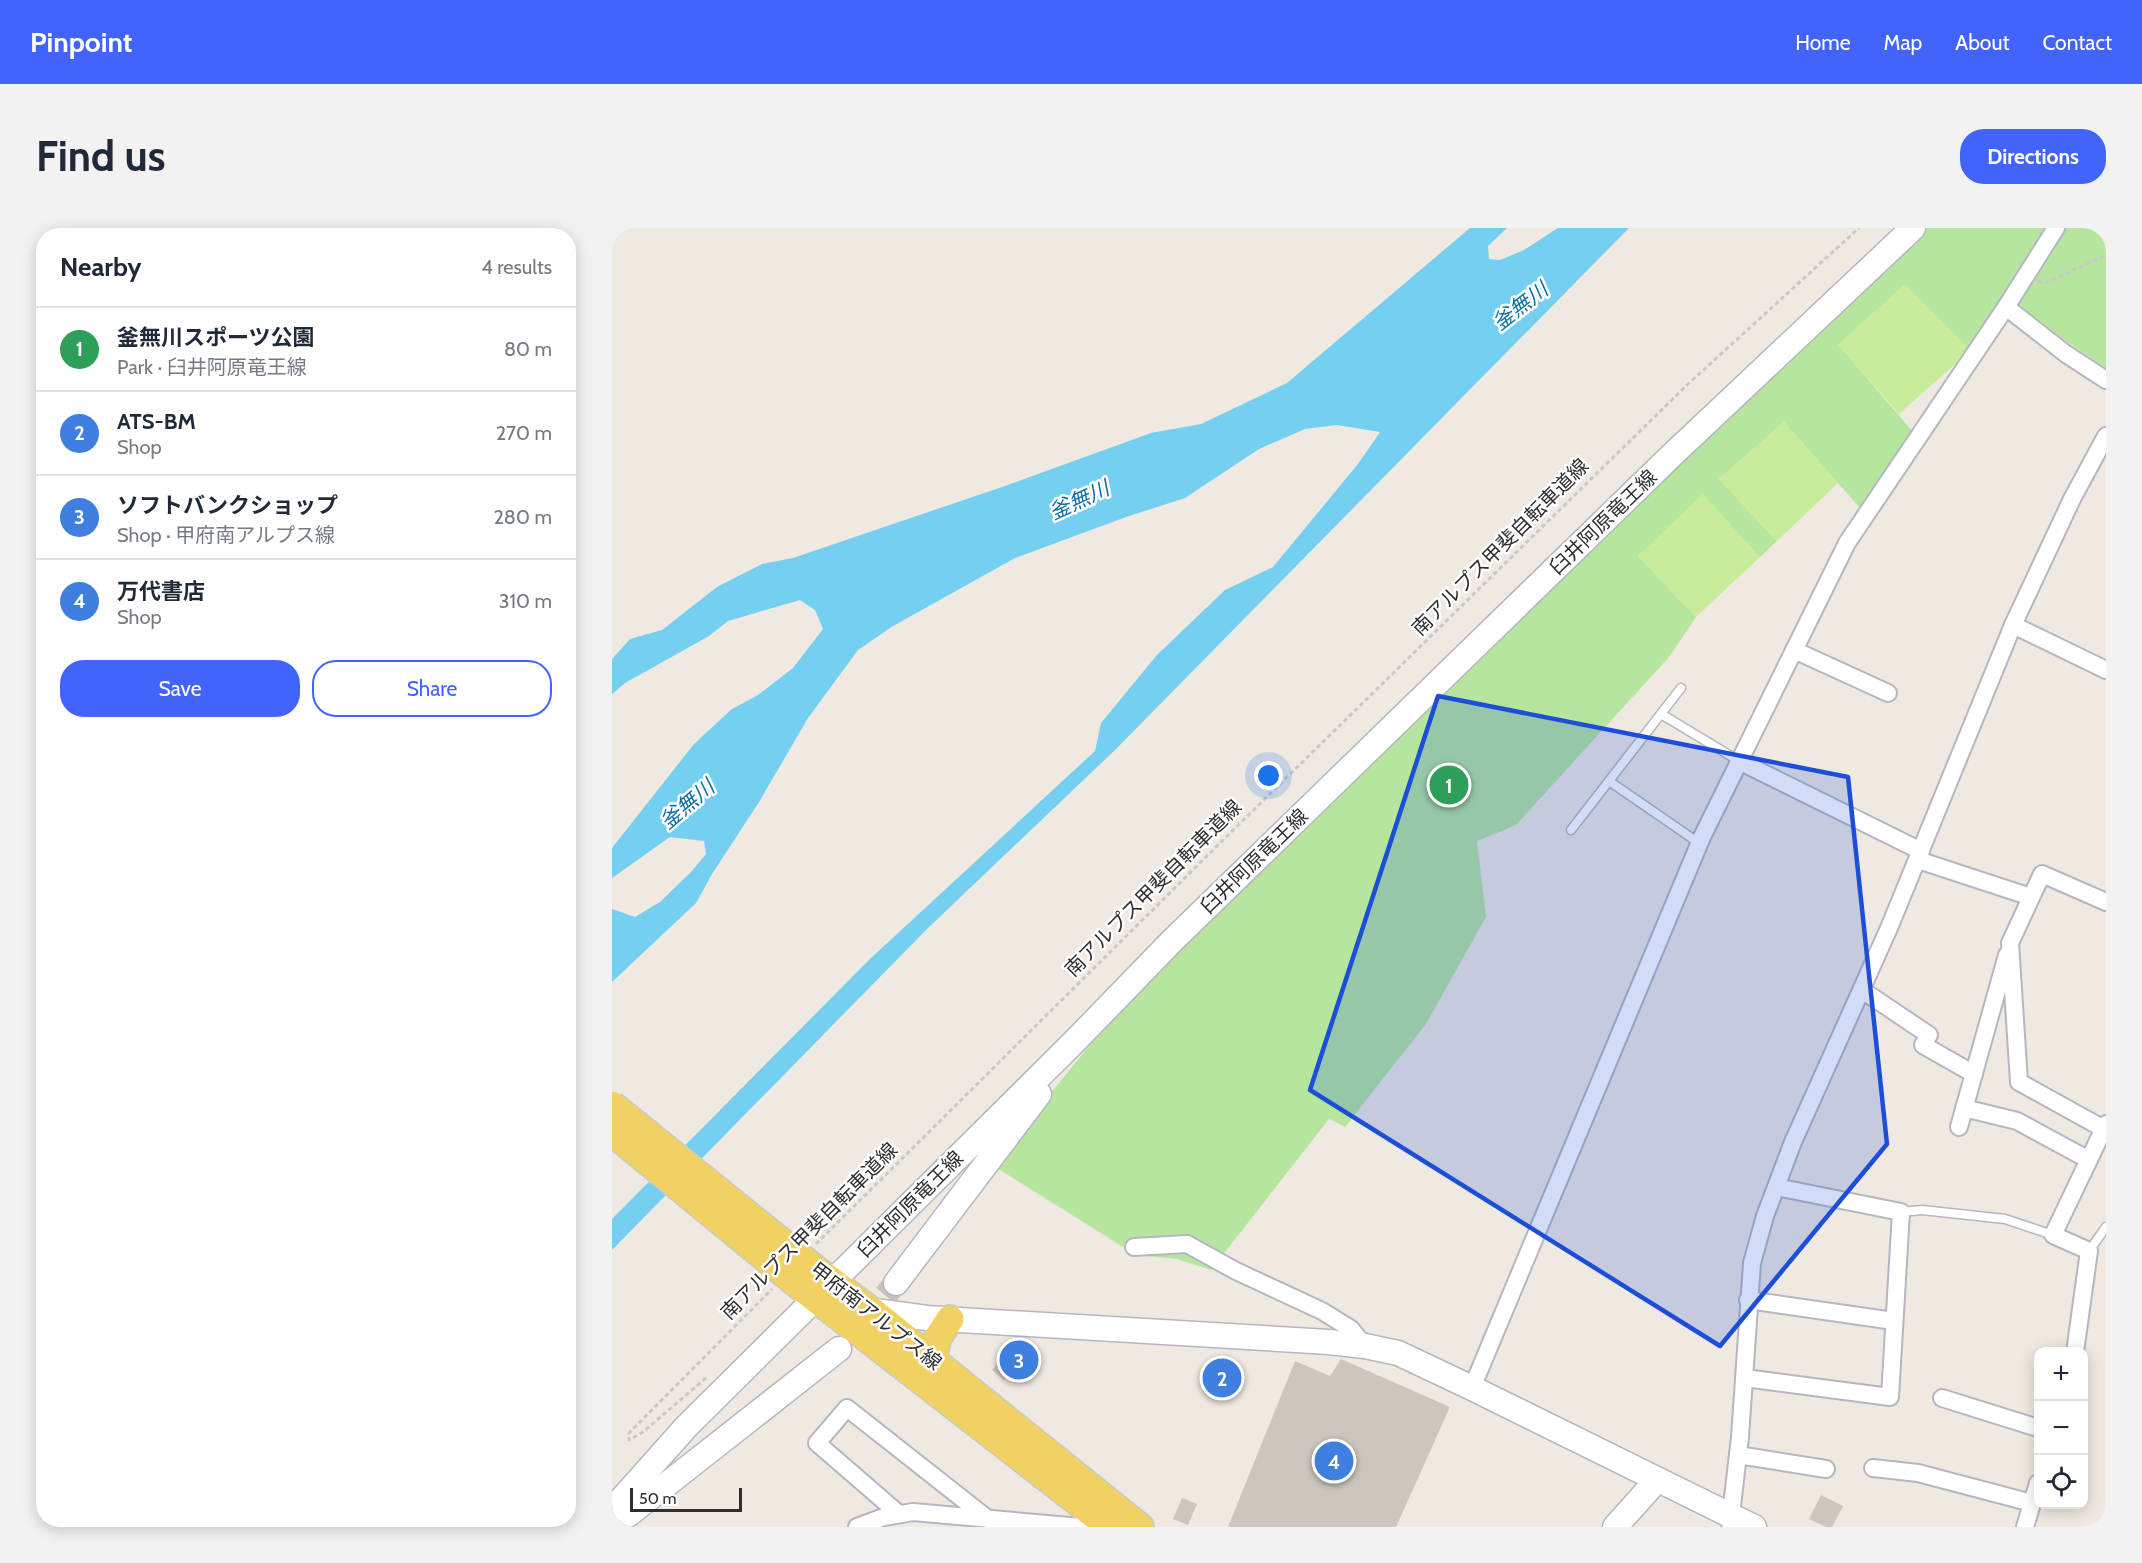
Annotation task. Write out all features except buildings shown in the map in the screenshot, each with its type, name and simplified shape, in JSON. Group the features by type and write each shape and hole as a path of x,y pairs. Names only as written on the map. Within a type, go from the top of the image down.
{"main road":[{"name":"臼井阿原竜王線","path":"612,1510 686,1426 807,1278 1074,1042 1172,941 1671,456 1913,228"},
{"path":"897,1283 1049,1081 1074,1042"},
{"name":"甲府南アルプス線","path":"612,1105 807,1278 1110,1527"},
{"name":"甲府南アルプス線","path":"612,1132 807,1278 873,1312 1140,1527"},
{"path":"873,1312 950,1319 1329,1342 1398,1353 1657,1480 1730,1521 1754,1527"},
{"path":"933,1361 937,1339 950,1319"},
{"path":"612,1521 629,1514 838,1349"},
{"path":"1615,1527 1657,1480"}],"street":[{"path":"1472,1388 1699,843 1847,543 2006,307 2056,228"},
{"path":"2006,307 2066,354 2106,380"},
{"path":"1730,1521 1738,1455 1752,1263 1765,1216 1797,1131 1862,990 2013,625 2072,499 2106,435"},
{"path":"2013,625 2106,670"},
{"path":"1794,650 1888,693"},
{"path":"1739,761 1919,855 2031,897"},
{"path":"1959,1127 2010,943 2042,874 2106,902"},
{"path":"2010,943 2019,1082 2105,1126 2053,1235 2088,1251 2076,1347"},
{"path":"1862,990 1929,1035 1923,1045 1974,1074"},
{"path":"1964,1108 2018,1121 2089,1160"},
{"path":"1744,1378 1890,1397 1901,1212 1776,1187"},
{"path":"1134,1247 1187,1244 1236,1271 1322,1311 1351,1329 1365,1346"},
{"path":"1748,1300 1894,1322"},
{"path":"1942,1398 2034,1427"},
{"path":"899,1514 817,1443 847,1408 988,1519"},
{"path":"1738,1455 1826,1469"},
{"path":"1873,1468 1917,1473 2032,1503"},
{"path":"2025,1527 2034,1496"},
{"path":"857,1527 884,1516 913,1512 1081,1527"}],"lane":[{"path":"1571,830 1681,688"},
{"path":"1660,714 1739,761"},
{"path":"1609,781 1699,843"},
{"path":"1901,1212 1922,1210 2005,1219 2053,1235"},
{"path":"2088,1251 2106,1227"}],"path":[{"name":"南アルプス甲斐自転車道線","path":"707,1377 643,1432 629,1440 629,1433 807,1278 1228,835 1687,385 1859,228"},
{"path":"2026,275 2043,283 2106,255"}],"highlighted area":[{"path":"1438,696 1848,777 1887,1144 1720,1346 1310,1090"}],"green space":[{"path":"1926,228 2106,228 2106,368 2004,299 1971,350 1838,344 1913,432 1861,509 1784,422 1719,479 1777,541 1760,557 1703,495 1638,556 1696,617 1669,657 1516,825 1477,841 1486,917 1426,1024 1345,1127 1329,1119 1211,1270 1177,1259 1136,1255 997,1168 1032,1116 1108,1023 1385,745"},
{"path":"1905,284 1971,350 1899,414 1838,344"},
{"path":"1784,422 1838,483 1777,541 1719,479"},
{"path":"1703,494 1760,557 1696,617 1638,556"}],"water":[{"name":"釜無川","path":"1470,228 1507,228 1488,246 1489,259 1500,260 1524,250 1558,228 1629,228 1115,750 927,929 612,1250 612,1219 870,959 1095,751 1101,723 1157,655 1225,590 1273,567 1358,464 1380,432 1337,425 1305,429 1259,449 1185,498 1015,558 893,626 858,650 808,718 696,903 612,982 612,909 635,917 660,902 706,854 704,841 670,837 612,878 612,848 694,744 732,709 758,695 793,668 823,629 815,610 800,600 728,621 709,636 625,683 612,694 612,659 630,639 662,630 717,587 762,564 793,558 1002,487 1151,433 1201,424 1287,383"}],"tunnel":[{"path":"862,1323 896,1283"}],"place":[{"name":"釜無川スポーツ公園","path":"1449,785"},
{"name":"ソフトバンクショップ","path":"1019,1360"},
{"name":"ATS-BM","path":"1222,1378"},
{"name":"万代書店","path":"1334,1461"}]}
